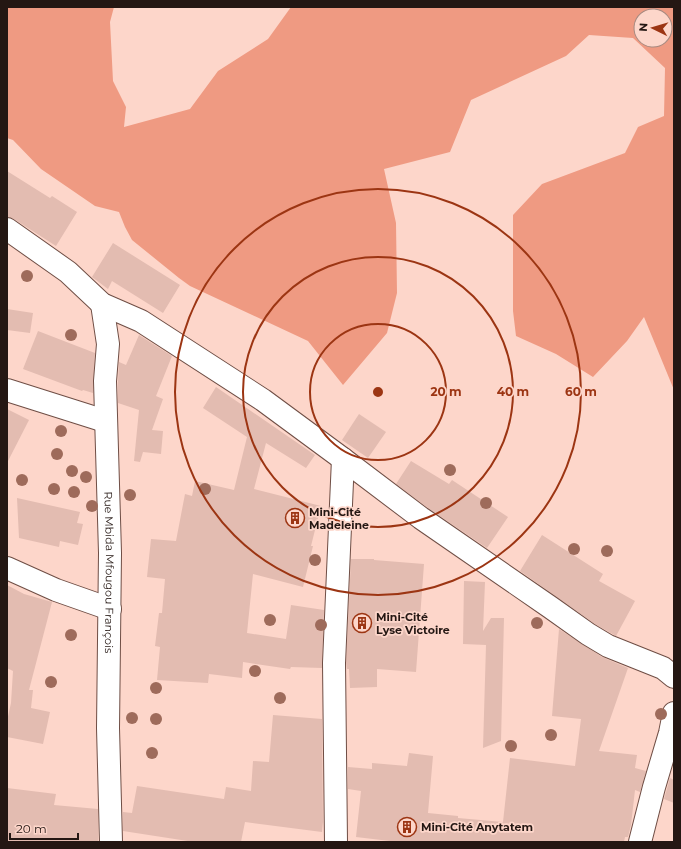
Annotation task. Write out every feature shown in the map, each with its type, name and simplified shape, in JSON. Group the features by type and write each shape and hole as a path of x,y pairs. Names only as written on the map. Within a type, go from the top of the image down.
{"street":[{"path":"7,229 68,272 102,304 141,321 263,400 420,518 588,634 608,646 663,668 674,677"},
{"name":"Rue Mbida Mfougou François","path":"102,304 108,344 105,381 105,421 110,553 108,728 111,842"},
{"path":"7,390 105,421"},
{"path":"336,842 334,663 343,459"},
{"path":"7,568 56,590 110,609"},
{"path":"640,842 670,733 674,713"}],"shaded area":[{"path":"7,7 114,7 110,22 113,81 126,107 124,127 190,109 218,71 268,39 291,7 674,7 674,390 644,317 627,341 593,377 556,354 516,336 513,311 513,215 542,184 625,153 638,127 664,116 665,68 644,48 673,48 673,8 633,8 633,38 589,35 566,56 471,100 450,152 384,169 396,223 397,293 387,333 343,385 308,341 190,286 132,240 119,212 95,206 41,169 13,140 7,138"}],"building":[{"path":"7,171 50,198 52,196 77,212 56,246 14,219 7,217"},
{"path":"113,243 180,285 163,313 112,281 108,289 92,277"},
{"path":"7,309 33,313 30,333 7,330"},
{"path":"38,331 95,353 93,393 82,391 23,369"},
{"path":"139,335 172,356 156,396 163,399 152,430 163,431 161,454 143,452 140,462 134,461 139,410 118,403 119,362 126,365"},
{"path":"216,387 315,455 306,468 266,443 254,489 321,506 303,587 253,574 247,633 286,639 291,605 324,610 322,668 291,667 290,669 243,662 242,678 209,674 208,683 157,680 160,647 155,646 159,613 162,613 165,579 147,577 151,539 176,541 185,494 192,496 195,481 234,490 247,437 203,408"},
{"path":"7,409 29,420 7,463"},
{"path":"359,414 386,432 368,458 342,440"},
{"path":"411,461 449,484 452,480 508,517 487,548 428,508 396,484"},
{"path":"17,498 80,512 77,523 83,524 78,545 60,541 59,547 19,538"},
{"path":"542,535 603,574 599,581 635,601 616,636 595,624 520,571"},
{"path":"351,559 374,559 424,564 416,672 377,669 377,687 350,688 349,669 347,669 346,663"},
{"path":"464,581 485,582 483,631 491,618 504,618 501,741 483,748 486,645 463,644"},
{"path":"7,585 24,594 52,602 29,690 33,690 31,708 50,712 43,744 7,737 7,721 11,703 13,671 7,668"},
{"path":"559,629 602,657 628,668 599,751 637,755 635,768 646,771 640,792 635,790 631,825 628,837 625,837 624,842 398,842 356,837 361,791 348,789 348,767 372,769 372,763 407,766 409,753 433,756 428,813 458,816 458,818 503,822 510,758 575,766 581,719 552,716"},
{"path":"273,715 322,719 322,832 245,822 241,842 194,842 123,831 123,812 132,813 137,786 224,799 226,787 251,791 253,761 269,762"},
{"path":"670,778 674,780 674,803 664,799"},
{"path":"7,788 56,794 54,805 98,809 98,842 7,842"}],"place":[{"name":"Mini-Cité Madeleine","path":"295,518"},
{"name":"Mini-Cité Lyse Victoire","path":"362,623"},
{"name":"Mini-Cité Anytatem","path":"407,827"}]}
